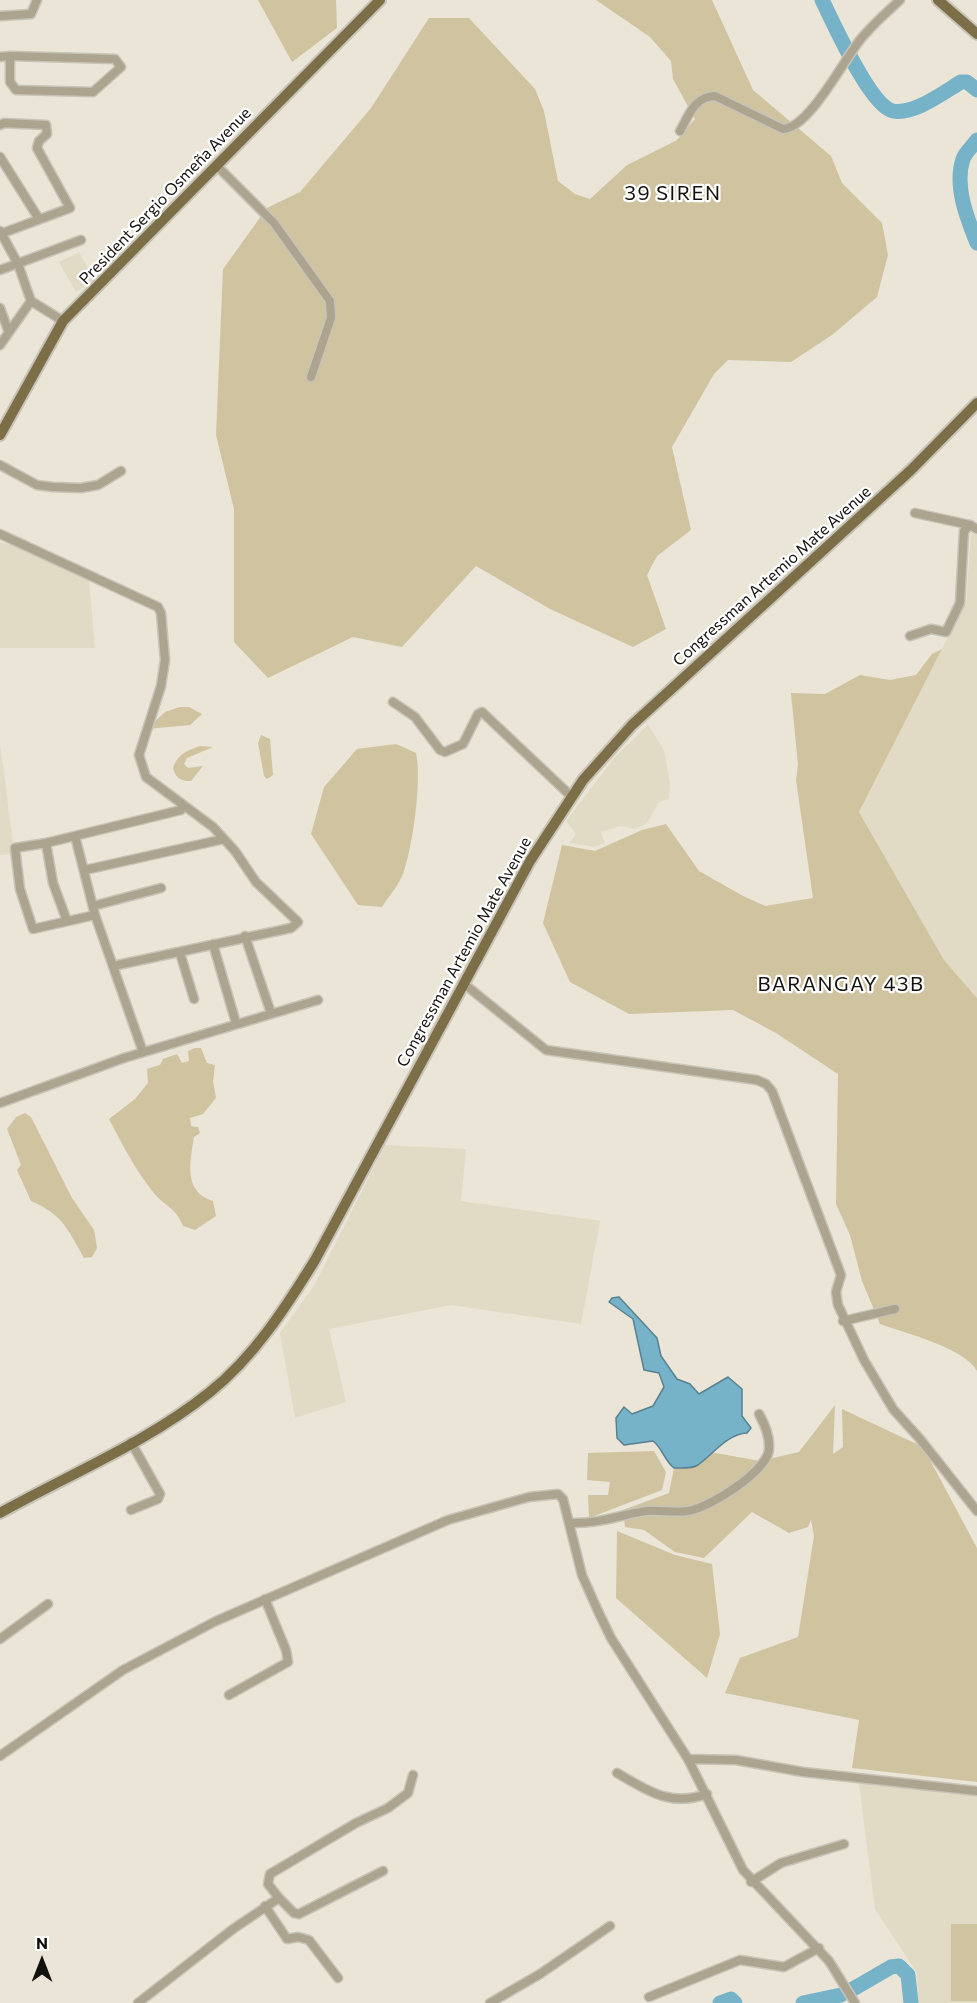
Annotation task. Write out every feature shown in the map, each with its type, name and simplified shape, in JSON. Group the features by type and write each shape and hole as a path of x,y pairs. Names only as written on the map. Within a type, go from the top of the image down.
{"main road":[{"name":"President Sergio Osmeña Avenue","path":"0,435 63,321 380,0"},
{"path":"938,0 977,34"},
{"name":"Congressman Artemio Mate Avenue","path":"0,1513 167,1423 212,1390 285,1308 315,1260 530,861 571,796 632,725 911,470 977,403"}],"street":[{"path":"0,14 31,14 37,0"},
{"path":"680,131 696,102 705,96 715,96 783,129 790,129 826,91 845,59 872,25 900,0"},
{"path":"0,57 10,56 115,58 121,67 93,92 16,90 10,81 10,56"},
{"path":"0,125 4,123 43,123 47,129 47,134 39,141 37,148 70,208 1,233 18,264 31,301 63,321"},
{"path":"0,157 39,219"},
{"path":"216,165 274,223 330,301 332,318 311,376"},
{"path":"0,270 81,240"},
{"path":"0,345 8,330 31,301"},
{"path":"0,308 8,330"},
{"path":"0,465 37,485 53,487 81,488 98,485 121,471"},
{"path":"915,513 973,527"},
{"path":"910,636 931,629 946,632 958,611 962,596 964,531 973,527"},
{"path":"0,534 158,607 161,613 165,660 161,686 140,760 146,777 153,785 224,839 256,882 298,922 291,928 113,966"},
{"path":"393,702 415,717 440,750 445,752 463,744 478,714 482,712 571,796"},
{"path":"95,915 33,929 20,889 15,848 46,843 182,810 183,806"},
{"path":"75,836 95,915 143,1052"},
{"path":"85,870 224,839"},
{"path":"46,843 53,883 67,921"},
{"path":"93,906 161,888"},
{"path":"245,936 271,1013"},
{"path":"213,944 236,1023"},
{"path":"180,953 194,999"},
{"path":"463,983 546,1050 729,1075 766,1084 772,1091 841,1275 836,1292 843,1321 893,1409 977,1511"},
{"path":"0,1103 143,1052 318,1000"},
{"path":"843,1321 895,1309"},
{"path":"569,1523 591,1524 648,1511 687,1512 706,1506 760,1469 770,1451 768,1433 759,1414"},
{"path":"131,1443 160,1494 158,1499 131,1510"},
{"path":"0,1756 123,1670 216,1621 448,1520 529,1497 558,1494 563,1499 582,1575 611,1638 688,1759 742,1870 751,1882 819,1948 855,2003"},
{"path":"229,1695 288,1662 265,1599"},
{"path":"0,1639 48,1604"},
{"path":"688,1759 736,1760 803,1772 977,1791"},
{"path":"617,1773 646,1790 675,1800 691,1800 707,1794"},
{"path":"383,1871 298,1914 294,1913 279,1898 268,1884 270,1874 356,1823 388,1809 408,1793 413,1775"},
{"path":"751,1882 781,1863 844,1844"},
{"path":"138,2003 265,1906 279,1898"},
{"path":"265,1906 287,1939 309,1940 338,1978"},
{"path":"490,2003 540,1974 610,1926"},
{"path":"649,1997 740,1960 784,1967 819,1948"}],"shaded area":[{"path":"258,0 336,0 337,28 292,62"},
{"path":"596,0 712,0 753,90 831,156 842,183 882,223 888,255 877,297 832,335 791,362 728,360 714,374 672,447 691,530 657,556 647,575 666,629 633,647 550,609 476,566 402,647 353,637 268,678 234,642 234,509 216,435 223,269 267,208 300,192 371,108 429,18 469,18 535,89 544,111 558,181 575,194 590,199 627,165 677,140 695,119 673,79 671,61 650,37"},
{"path":"79,252 94,280 76,292 59,262"},
{"path":"971,533 977,535 977,998 944,960 859,812 966,602"},
{"path":"0,542 32,551 89,580 95,648 0,648"},
{"path":"942,649 859,812 944,960 977,998 977,1371 960,1355 948,1348 880,1324 862,1281 850,1235 836,1204 838,1074 776,1033 733,1010 629,1014 570,982 543,923 562,845 595,851 642,830 666,824 699,871 743,896 765,906 813,898 796,780 798,765 791,693 825,694 860,675 890,680 916,675 932,654"},
{"path":"180,707 189,707 202,714 190,725 147,729 165,712"},
{"path":"648,725 664,750 670,783 669,799 659,802 647,823 635,829 621,826 601,832 605,843 594,847 569,843 576,834 566,821 615,757"},
{"path":"261,735 270,739 273,775 267,779 264,776 258,743"},
{"path":"396,744 416,753 418,765 416,812 407,859 400,881 382,907 358,905 311,834 324,787 357,749"},
{"path":"0,746 14,854 0,855"},
{"path":"200,746 213,747 187,758 184,764 188,768 203,766 191,781 179,779 173,768 177,759 187,751"},
{"path":"201,1048 207,1063 215,1065 213,1081 216,1098 203,1114 190,1118 191,1126 198,1127 200,1133 194,1137 191,1175 197,1191 203,1197 213,1201 216,1216 195,1230 183,1226 173,1211 153,1192 109,1119 135,1099 148,1083 147,1069 160,1065 163,1059 177,1054 182,1063 189,1061 188,1051"},
{"path":"25,1113 31,1117 72,1198 94,1230 97,1248 92,1257 84,1258 68,1230 57,1217 31,1201 17,1170 21,1165 7,1129 16,1117"},
{"path":"385,1145 466,1149 461,1201 600,1221 581,1324 451,1305 329,1329 346,1402 295,1418 280,1333 315,1284"},
{"path":"835,1405 833,1454 843,1447 842,1409 923,1447 977,1548 977,1782 852,1768 859,1720 725,1693 740,1658 798,1637 814,1536 811,1520 808,1527 789,1533 752,1512 704,1558 675,1552 644,1530 625,1527 623,1510 669,1493 674,1468 697,1466 710,1452 760,1461 799,1452"},
{"path":"654,1451 666,1472 662,1490 589,1518 588,1495 608,1495 610,1482 587,1480 588,1453"},
{"path":"617,1531 675,1555 712,1564 720,1634 707,1678 616,1598"},
{"path":"859,1784 977,1793 977,2003 918,2003 917,1973 875,1909"},
{"path":"951,1924 977,1924 977,2001 951,2001"}],"water":[{"path":"619,1297 657,1338 661,1356 677,1379 690,1384 699,1394 728,1377 742,1389 742,1416 751,1428 747,1433 733,1437 698,1465 686,1468 674,1468 653,1441 624,1445 617,1438 616,1418 624,1407 632,1414 653,1406 664,1387 659,1373 644,1370 633,1319 609,1302 612,1298"}],"waterway":[{"path":"822,0 853,62 874,95 884,106 893,111 910,110 929,102 961,82 967,82 977,90"},
{"path":"977,140 963,159 960,180 963,202 977,243"},
{"path":"853,1989 891,1967 899,1966 908,1975 911,2003"},
{"path":"803,2003 841,1995"},
{"path":"720,2003 731,1999 735,2003"}],"district":[{"name":"39 SIREN","path":"673,193"},
{"name":"BARANGAY 43B","path":"841,984"}]}
